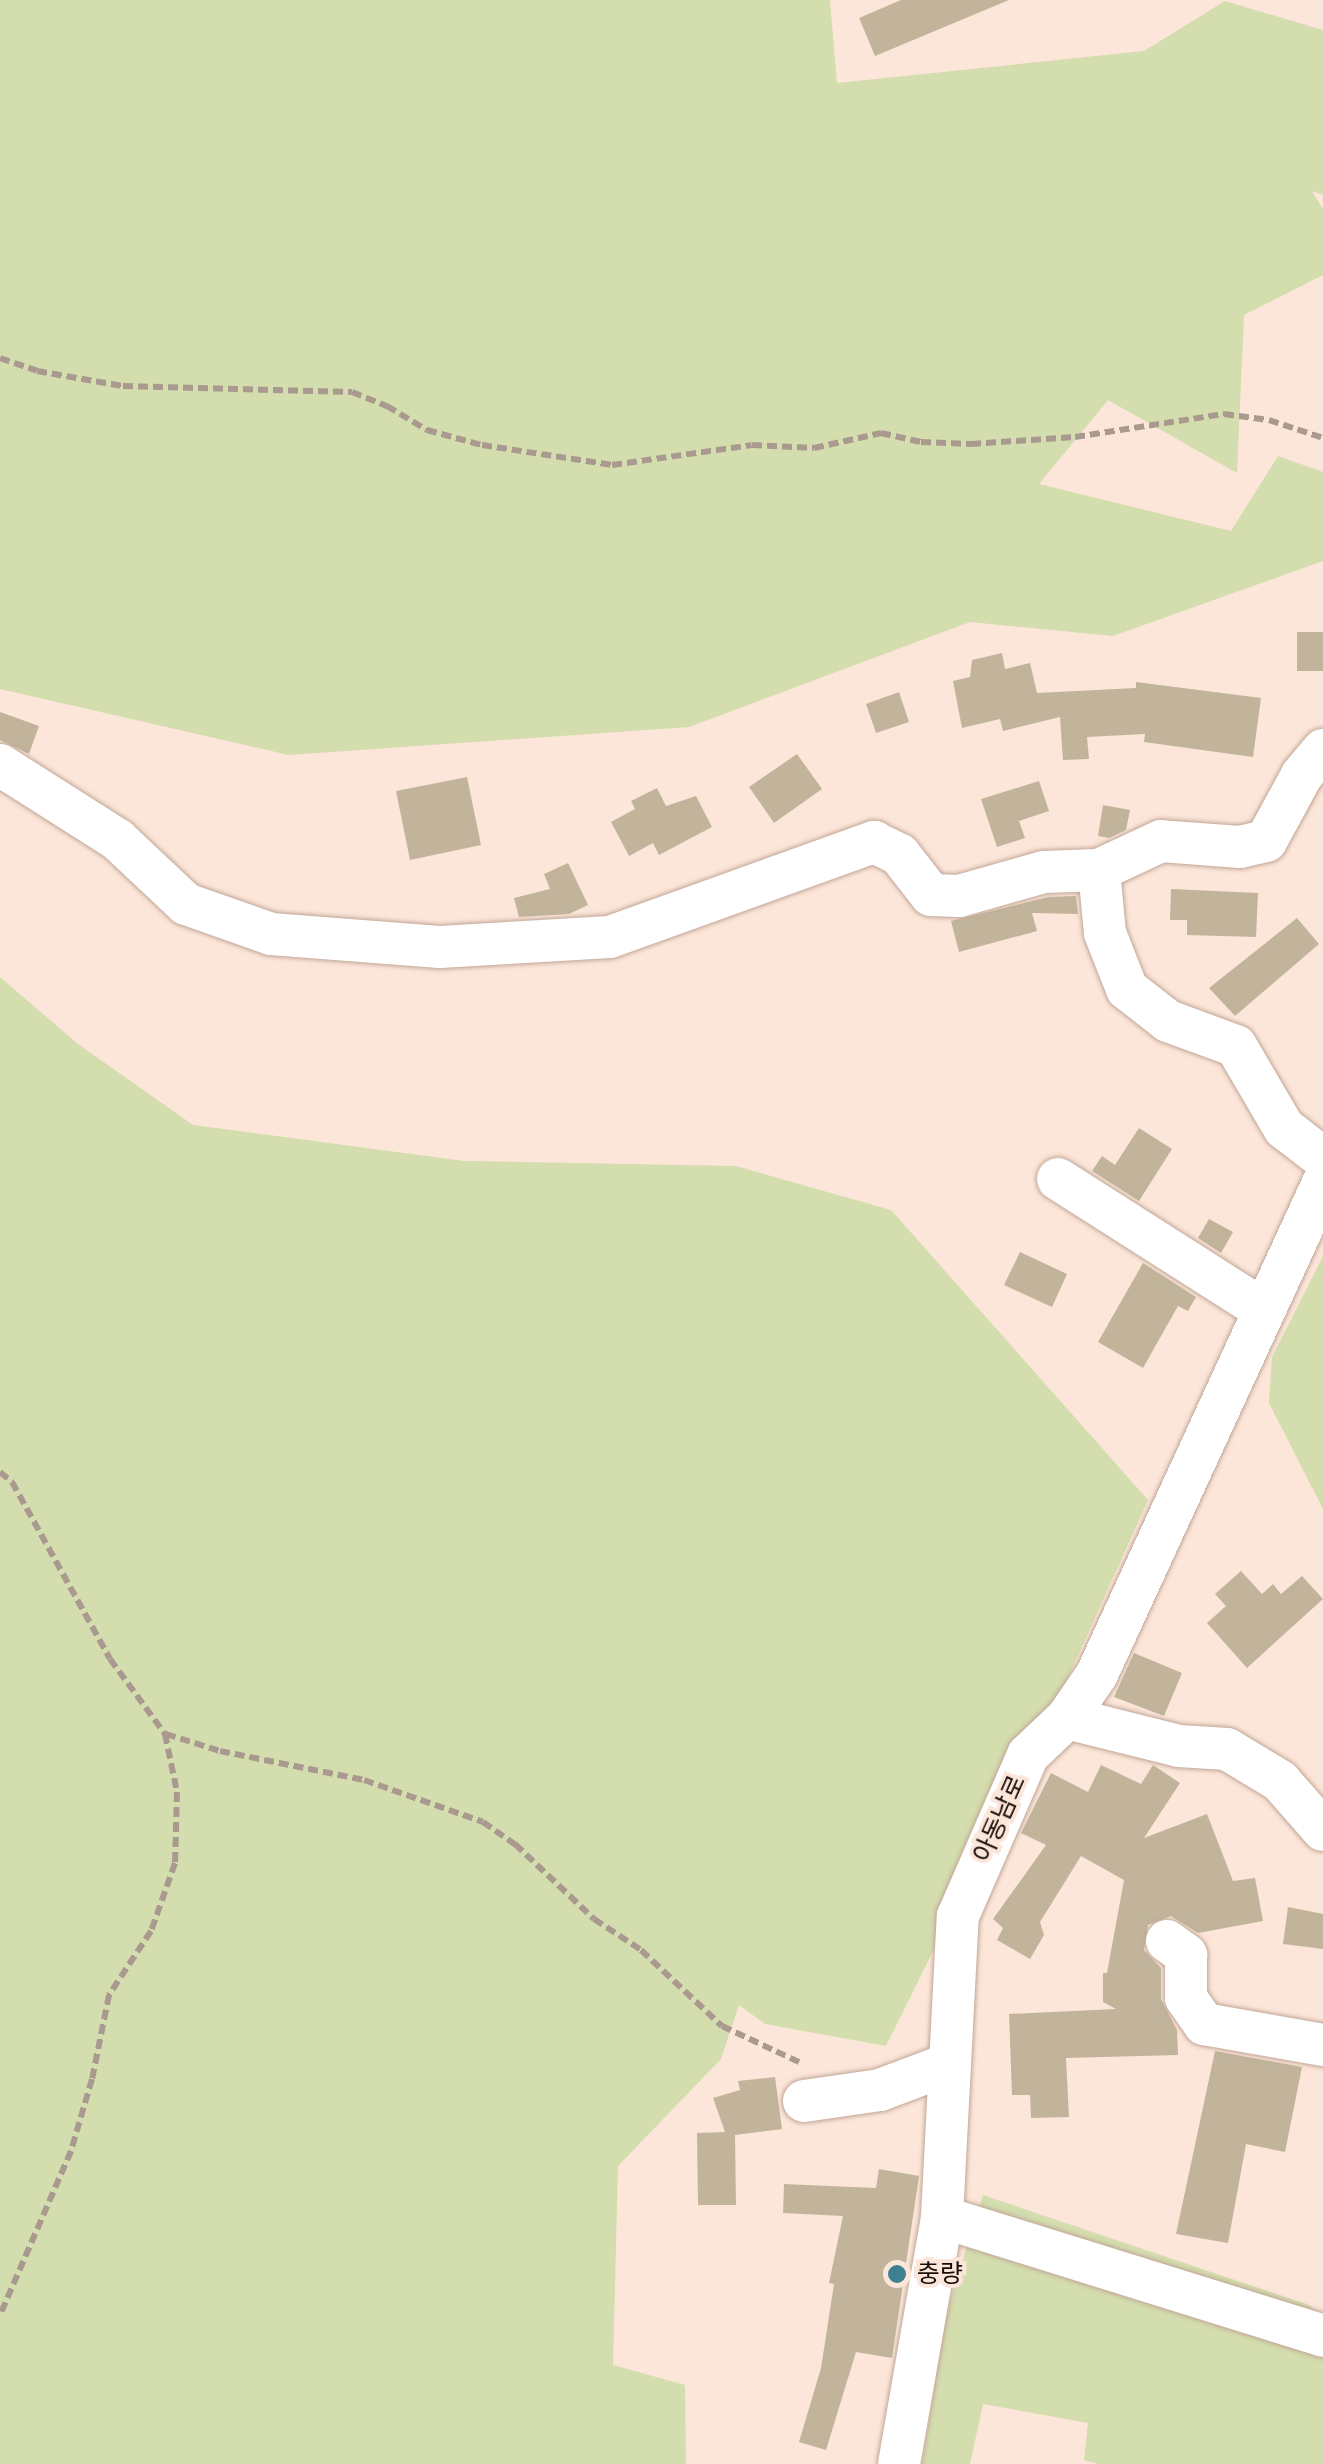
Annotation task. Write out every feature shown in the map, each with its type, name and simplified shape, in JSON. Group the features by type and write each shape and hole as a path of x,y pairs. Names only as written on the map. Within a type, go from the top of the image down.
{"street":[{"path":"0,765 118,840 186,904 271,934 440,947 610,936 874,842 900,854 932,895 960,896 1044,872 1099,870 1161,841 1240,847 1266,841 1302,775 1323,750"},
{"path":"1099,870 1105,933 1127,989 1168,1020 1236,1046 1284,1128 1323,1158"},
{"path":"1058,1179 1264,1310"},
{"name":"아동남로","path":"899,2464 942,2217 958,1916 1028,1755 1067,1718 1096,1674 1323,1182"},
{"path":"1067,1718 1179,1746 1227,1749 1280,1780 1323,1830"},
{"path":"1167,1941 1186,1956 1186,1998 1204,2024 1323,2044"},
{"path":"808,2083 880,2090 949,2064"},
{"path":"942,2217 1319,2325"}],"path":[{"path":"0,358 37,371 122,386 352,392 387,406 426,430 482,445 612,465 752,445 814,448 881,433 922,442 972,444 1075,437 1224,414 1270,420 1323,438"},
{"path":"0,1472 12,1482 110,1659 165,1734 177,1792 175,1864 151,1930 109,1996 92,2079 71,2151 0,2315"},
{"path":"165,1734 220,1751 364,1780 484,1822 514,1844 594,1919 641,1950 722,2026 784,2058 808,2083"}],"green space":[{"path":"0,0 830,0 837,83 1144,51 1225,1 1323,30 1323,195 1312,191 1323,209 1323,275 1244,315 1237,473 1108,400 1039,484 1231,531 1278,456 1323,472 1323,561 1113,636 970,622 689,727 289,755 0,689"},
{"path":"0,977 78,1044 193,1125 464,1161 736,1166 891,1210 1148,1500 1060,1695 886,2046 765,2024 739,2005 721,2059 618,2166 613,2365 685,2385 686,2464 0,2464"},
{"path":"1323,1256 1323,1509 1269,1403 1272,1357"},
{"path":"983,2195 1309,2305 1323,2316 1323,2464 1098,2464 1084,2460 1088,2423 983,2404 970,2464 922,2464 947,2311"}],"building":[{"path":"901,0 1009,0 875,56 859,18"},
{"path":"1297,632 1323,632 1323,671 1297,671"},
{"path":"1002,653 1005,669 1030,663 1037,693 1136,688 1136,682 1261,698 1253,757 1144,742 1145,734 1087,737 1089,759 1063,760 1060,717 1003,731 1000,719 962,728 953,681 970,677 972,660"},
{"path":"899,692 909,722 876,733 866,704"},
{"path":"0,712 39,726 29,754 0,740"},
{"path":"797,754 822,789 774,823 749,787"},
{"path":"467,777 481,845 410,860 396,791"},
{"path":"1039,781 1049,811 1019,821 1025,838 997,847 981,799"},
{"path":"657,788 666,806 696,796 712,827 659,855 653,843 629,856 611,822 635,809 631,801"},
{"path":"1103,805 1130,810 1126,830 1109,838 1098,836"},
{"path":"568,863 588,905 569,914 519,917 514,898 550,889 544,874"},
{"path":"1171,889 1258,893 1256,937 1187,935 1187,920 1170,920"},
{"path":"1076,896 1078,914 1032,913 1037,931 959,952 951,921 1048,897"},
{"path":"1297,918 1319,944 1235,1016 1209,988"},
{"path":"1139,1128 1172,1149 1139,1201 1092,1171 1102,1156 1115,1165"},
{"path":"1209,1219 1233,1232 1221,1253 1198,1238"},
{"path":"1020,1252 1067,1274 1052,1307 1004,1285"},
{"path":"1143,1263 1196,1297 1188,1311 1178,1306 1143,1368 1098,1342"},
{"path":"1241,1571 1262,1594 1273,1584 1281,1594 1302,1576 1323,1599 1247,1668 1207,1623 1226,1606 1215,1594"},
{"path":"1134,1653 1182,1673 1164,1716 1114,1697"},
{"path":"1101,1765 1141,1784 1153,1765 1180,1783 1144,1838 1207,1814 1233,1881 1255,1878 1263,1921 1198,1933 1171,1916 1148,1925 1144,1950 1161,1968 1161,1999 1177,2030 1178,2055 1066,2058 1069,2117 1031,2118 1030,2095 1012,2095 1009,2014 1116,2009 1103,2002 1103,1973 1107,1973 1124,1880 1081,1856 1040,1922 1044,1935 1030,1959 997,1940 1003,1928 993,1919 1046,1845 1021,1833 1051,1773 1088,1792"},
{"path":"1288,1907 1323,1914 1323,1949 1283,1944"},
{"path":"1215,2051 1302,2067 1285,2152 1246,2144 1228,2243 1176,2234"},
{"path":"775,2077 782,2129 735,2135 736,2205 698,2205 697,2133 725,2132 713,2098 740,2090 738,2081"},
{"path":"879,2169 919,2176 892,2358 856,2352 826,2450 799,2442 821,2368 834,2284 829,2283 843,2216 783,2213 784,2184 876,2188"}],"place":[{"name":"충량","path":"897,2274"}]}
